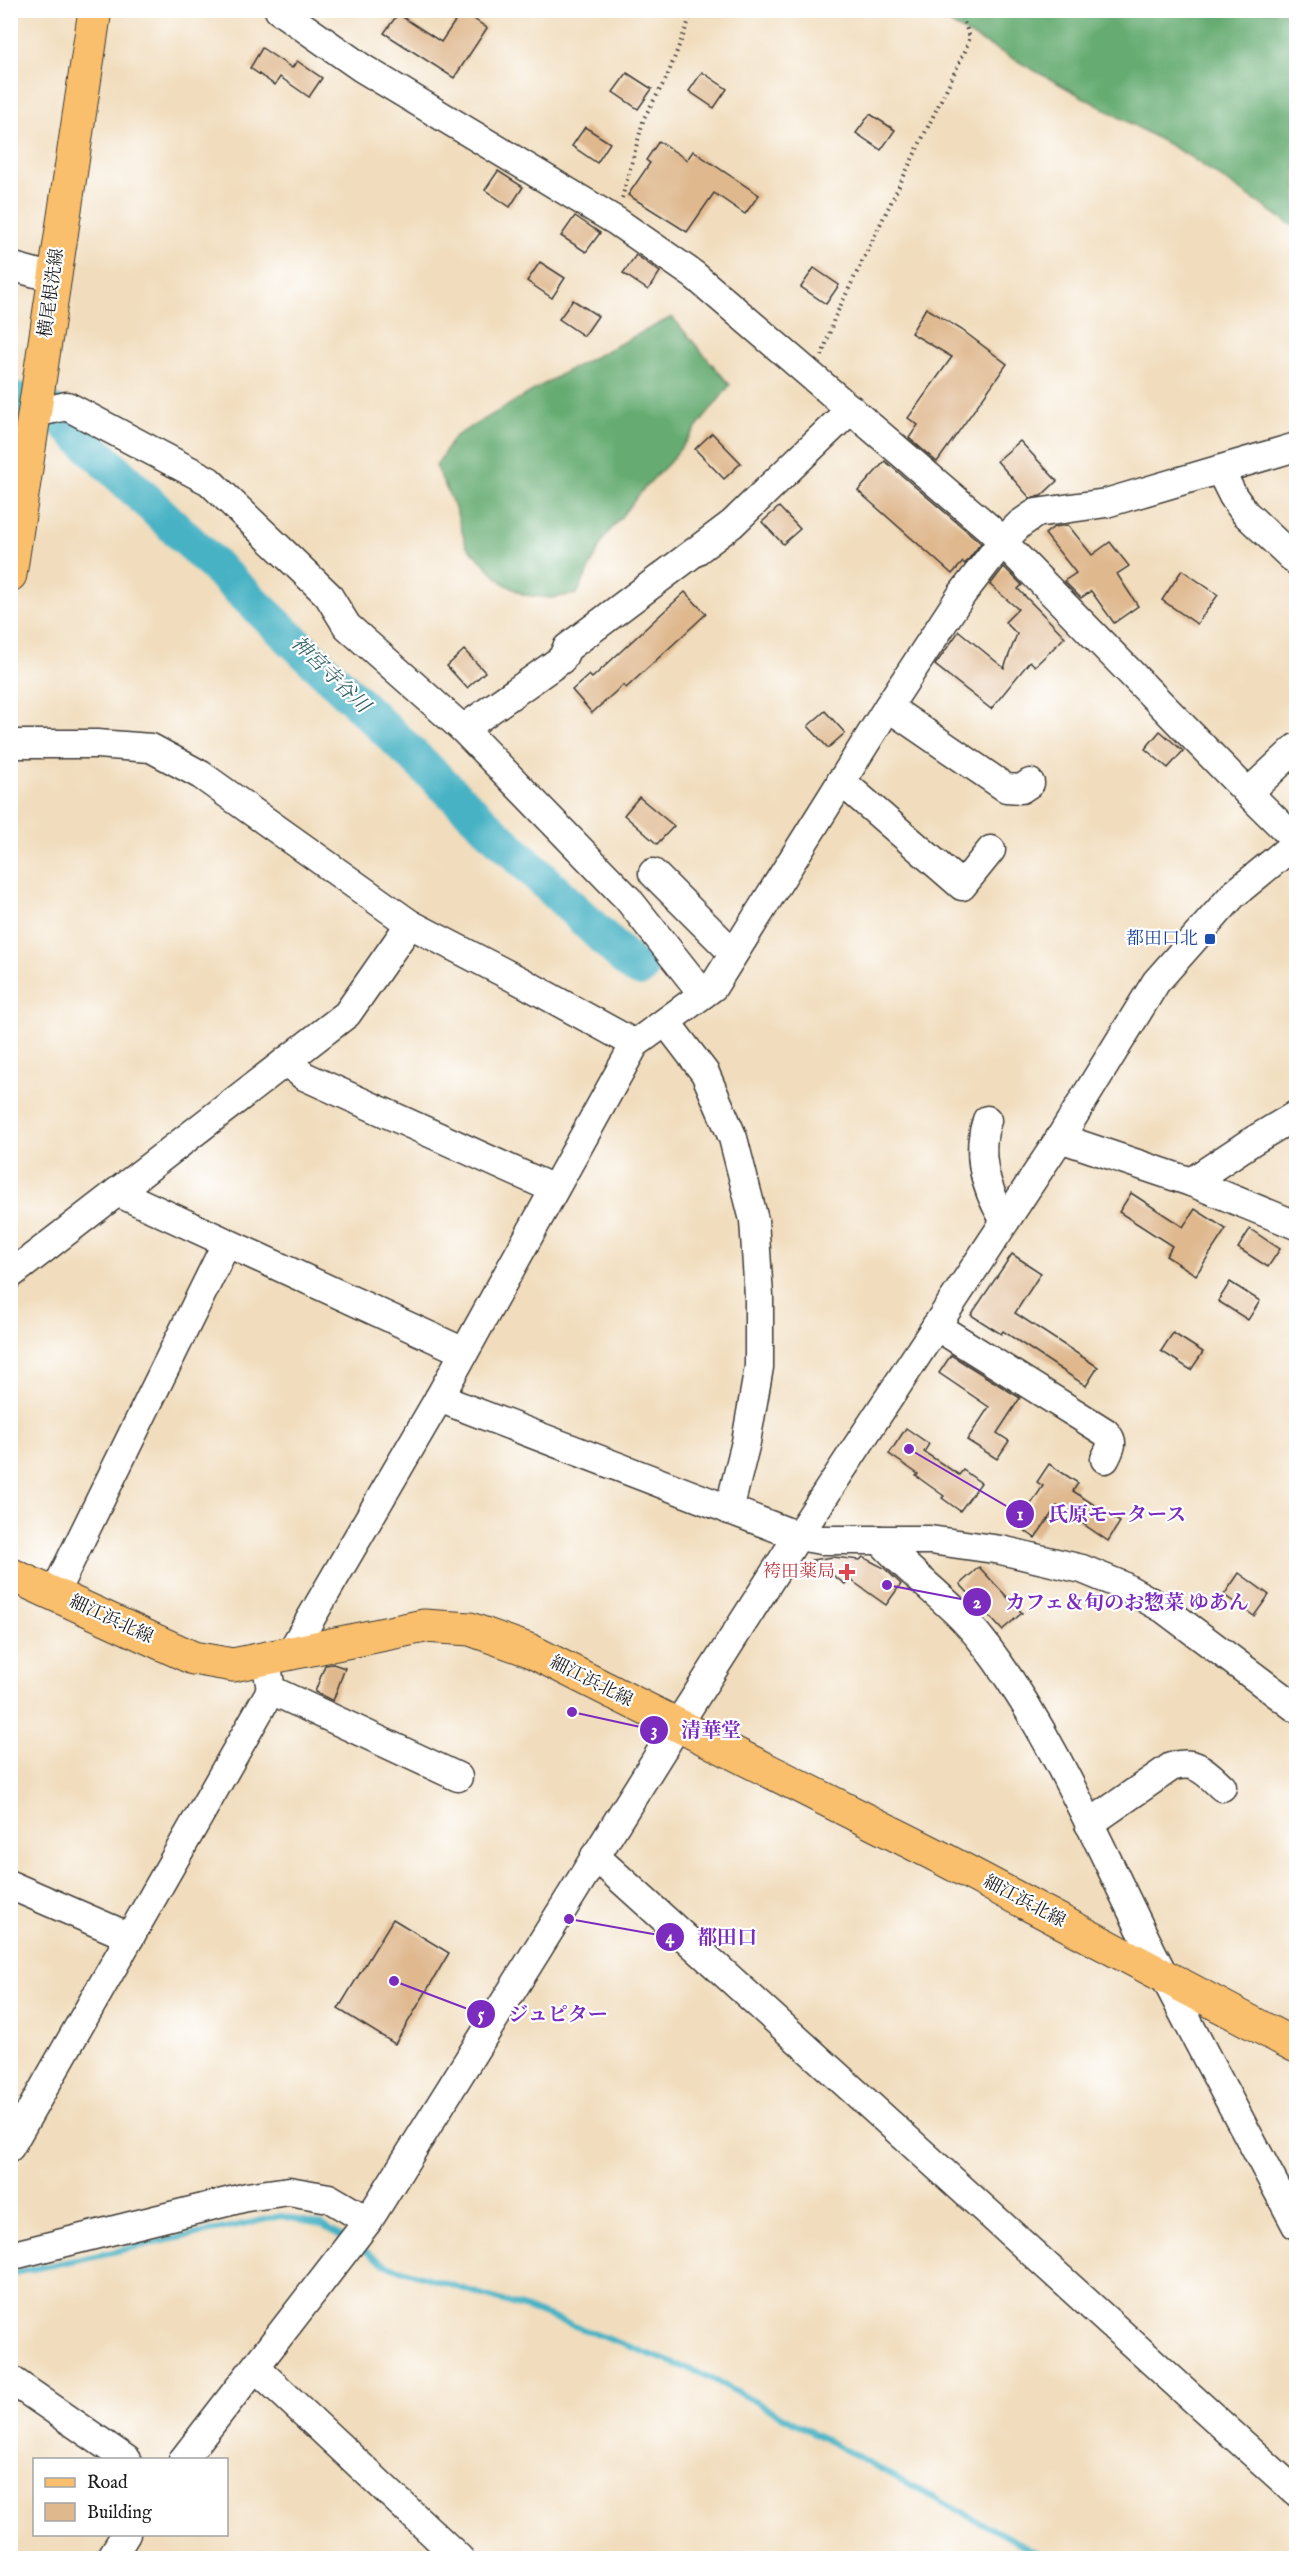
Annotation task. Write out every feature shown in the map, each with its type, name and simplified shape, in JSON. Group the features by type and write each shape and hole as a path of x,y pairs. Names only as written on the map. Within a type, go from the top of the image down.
{"main road":[{"name":"横尾根洗線","path":"10,575 95,10"},
{"name":"細江浜北線","path":"10,1574 193,1658 232,1665 276,1668 424,1626 470,1629 529,1650 932,1853 1296,2046"}],"street":[{"path":"185,2458 365,2225 677,1726 798,1536 1060,1138 1156,982 1233,895 1296,841 1002,542 694,275 616,221 362,68 279,10"},
{"path":"10,266 54,278"},
{"path":"34,413 67,406 209,481 328,595 346,626 463,729 628,899 703,994"},
{"path":"463,729 562,658 567,648 732,524 851,409"},
{"path":"10,2147 130,1937 276,1668 439,1398 635,1044 713,987 732,952 962,594 1002,542 1020,524 1036,513 1106,503 1296,447"},
{"path":"1220,470 1233,496 1245,513 1296,561"},
{"path":"888,707 1006,788 1021,789 1030,783"},
{"path":"10,744 97,744 151,748 201,775 410,924 635,1044"},
{"path":"1248,793 1296,748"},
{"path":"841,781 962,886 991,850"},
{"path":"653,873 732,952"},
{"path":"10,1275 347,1014 410,924"},
{"path":"666,1022 705,1073 710,1084 733,1138 754,1220 759,1296 759,1367 746,1442 729,1510"},
{"path":"286,1061 304,1076 554,1189"},
{"path":"1191,1182 1296,1115"},
{"path":"987,1120 982,1133 982,1166 998,1209 1005,1221"},
{"path":"1060,1138 1191,1182 1296,1225"},
{"path":"117,1192 464,1352"},
{"path":"54,1594 226,1244"},
{"path":"936,1326 1105,1432 1112,1439 1113,1445 1105,1458"},
{"path":"439,1398 798,1536 821,1540 930,1540 1001,1550 1082,1569 1143,1596 1164,1609 1296,1708"},
{"path":"880,1540 893,1555 943,1597 984,1642 1019,1695 1089,1824 1164,1978 1296,2225"},
{"path":"276,1668 458,1777"},
{"path":"1089,1824 1171,1767 1181,1763 1200,1766 1222,1787"},
{"path":"596,1856 1296,2492"},
{"path":"10,1885 130,1937"},
{"path":"10,2256 247,2197 289,2191 328,2198 365,2225"},
{"path":"256,2368 459,2559"},
{"path":"10,2379 124,2458"},
{"path":"111,2559 125,2536"}],"path":[{"path":"616,221 644,118 667,77 693,10"},
{"path":"815,380 834,319 970,37 959,10"}],"green space":[{"path":"927,11 1296,11 1296,228 1184,153"},
{"path":"672,317 730,385 669,463 646,486 604,538 577,594 551,598 524,595 503,583 466,545 456,510 436,466 454,437 565,372"}],"building":[{"path":"462,11 487,28 454,78 384,33 398,14 441,42"},
{"path":"262,48 292,68 297,61 322,78 309,97 280,77 275,85 250,68"},
{"path":"702,72 727,89 714,108 689,91"},
{"path":"627,73 652,89 638,109 613,92"},
{"path":"870,114 895,130 881,150 856,133"},
{"path":"585,127 610,143 597,163 572,146"},
{"path":"659,141 687,160 693,151 759,195 745,214 714,193 687,232 628,195 650,163 646,160"},
{"path":"498,171 523,187 510,207 485,190"},
{"path":"575,216 600,233 586,252 561,236"},
{"path":"636,255 660,272 648,290 623,273"},
{"path":"540,262 565,278 552,298 527,281"},
{"path":"814,268 839,285 826,304 801,287"},
{"path":"573,300 598,316 584,336 559,319"},
{"path":"926,308 962,330 1007,364 937,462 909,438 918,425 908,418 952,357 911,333"},
{"path":"712,433 741,463 724,479 695,449"},
{"path":"1020,441 1057,481 1041,496 1030,498 997,461"},
{"path":"885,461 981,543 965,564 963,562 952,574 858,491"},
{"path":"779,507 800,529 783,544 762,522"},
{"path":"1068,525 1092,555 1110,542 1129,566 1117,574 1138,606 1114,623 1091,591 1081,598 1064,581 1076,573 1045,534 1054,527"},
{"path":"1004,567 1022,585 1018,589 1065,637 1035,666 1030,661 991,709 935,665 959,631 1004,668 1017,634 1005,622 1018,609 990,585"},
{"path":"1182,570 1218,595 1197,624 1162,600"},
{"path":"685,592 706,614 626,688 623,685 592,713 572,690 589,675 592,678"},
{"path":"464,650 485,672 467,688 447,666"},
{"path":"825,711 845,733 828,748 808,726"},
{"path":"1160,731 1183,751 1168,768 1145,749"},
{"path":"639,797 674,826 657,844 624,815"},
{"path":"1131,1193 1183,1227 1195,1209 1226,1229 1196,1275 1166,1256 1172,1246 1119,1212"},
{"path":"1250,1229 1280,1249 1268,1267 1238,1248"},
{"path":"1012,1254 1041,1273 1015,1313 1098,1367 1086,1386 1003,1331 1001,1334 971,1315"},
{"path":"1230,1282 1260,1301 1248,1320 1218,1301"},
{"path":"1173,1333 1203,1352 1191,1370 1161,1351"},
{"path":"951,1355 1020,1398 997,1433 1009,1441 997,1459 967,1440 989,1407 939,1373"},
{"path":"906,1428 929,1444 924,1452 959,1475 963,1470 981,1483 960,1511 916,1476 918,1474 889,1454"},
{"path":"1049,1464 1078,1483 1073,1491 1120,1522 1108,1541 1057,1506 1035,1538 1017,1525 1043,1486 1037,1482"},
{"path":"833,1557 860,1560 863,1557 884,1568 901,1584 886,1605 848,1578 845,1584 812,1560"},
{"path":"979,1567 1022,1613 1002,1630 960,1584"},
{"path":"1239,1573 1269,1595 1254,1616 1224,1595"},
{"path":"333,1664 345,1668 333,1701 315,1692 325,1665"},
{"path":"393,1919 449,1953 395,2044 338,2009"}],"waterway":[{"name":"神宮寺谷川","path":"10,399 23,401 56,414 634,967 640,969"},
{"path":"10,2274 281,2216 323,2225 345,2239"},
{"path":"359,2247 386,2265 532,2310 707,2376 1047,2558"}],"place":[{"name":"都田口北","path":"1210,939"},
{"name":"氏原モータース","path":"909,1449"},
{"name":"袴田薬局","path":"847,1572"},
{"name":"カフェ＆旬のお惣菜 ゆあん","path":"887,1585"},
{"name":"清華堂","path":"572,1712"},
{"name":"都田口","path":"569,1919"},
{"name":"ジュピター","path":"394,1981"}]}
